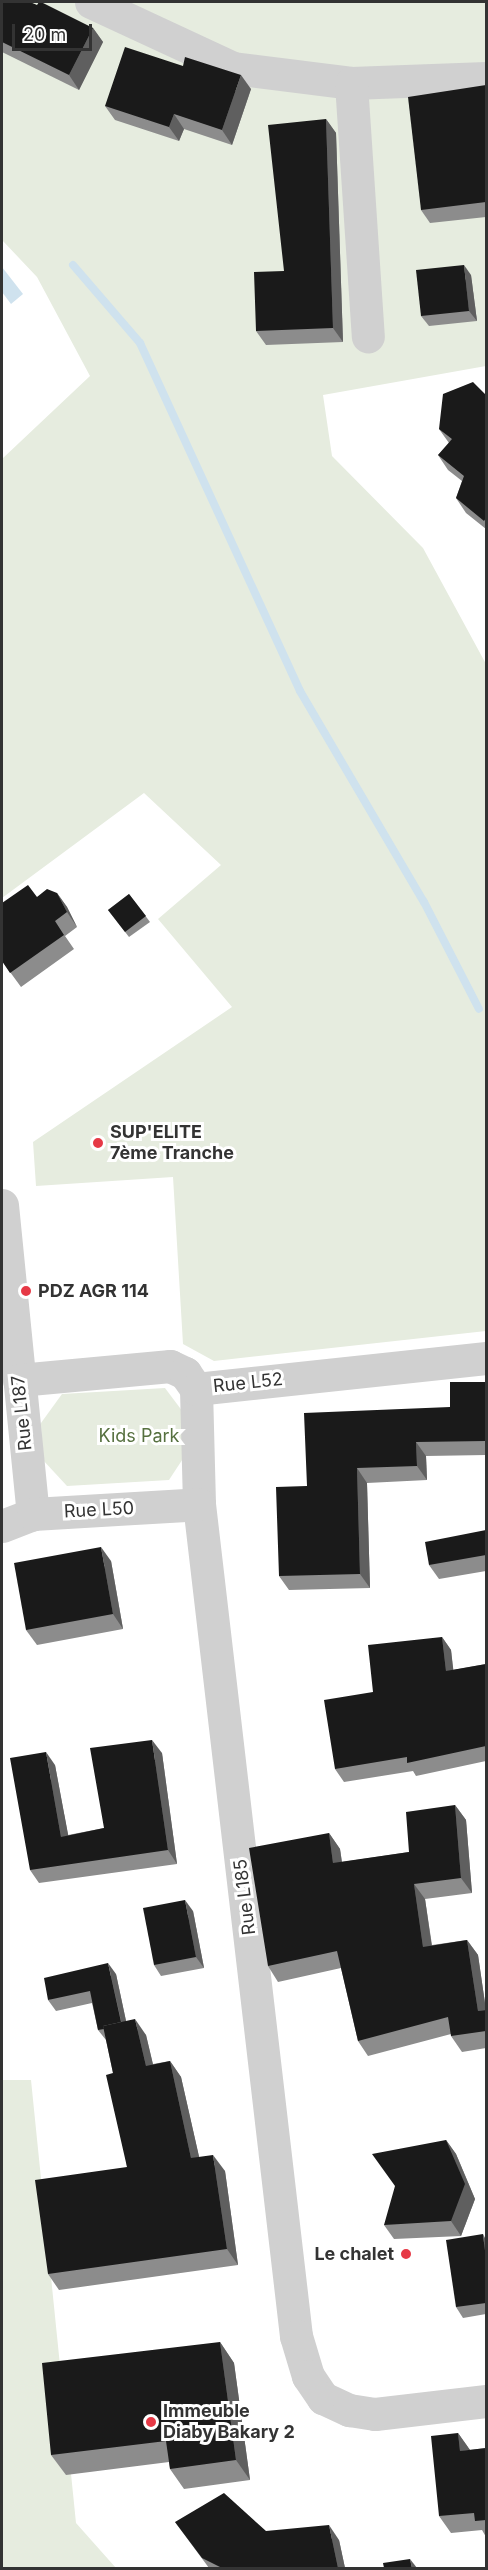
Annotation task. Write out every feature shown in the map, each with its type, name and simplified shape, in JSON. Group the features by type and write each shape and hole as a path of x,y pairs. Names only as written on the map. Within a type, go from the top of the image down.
{"street":[{"path":"91,2 233,68 351,83 486,78"},
{"path":"351,83 368,336"},
{"name":"Rue L187","path":"2,1205 33,1514"},
{"name":"Rue L52","path":"19,1380 170,1366 184,1373 196,1389 486,1358"},
{"name":"Rue L185","path":"196,1389 199,1504 296,2336 308,2376 323,2398 375,2414 486,2402"},
{"name":"Rue L50","path":"2,1526 33,1514 199,1504"}],"green space":[{"path":"2,2 486,2 486,366 323,395 332,456 423,548 486,664 486,1331 214,1361 183,1344 173,1177 36,1186 33,1142 232,1007 158,919 221,865 144,793 2,898 2,459 90,376 37,277 2,240"},
{"name":"Kids Park","path":"165,1388 186,1416 188,1451 169,1480 67,1486 42,1459 41,1423 62,1394"},
{"path":"2,2080 31,2080 76,2523 116,2568 2,2568"}],"water":[{"path":"2,267 23,294 11,304 2,292"}],"building":[{"path":"2,2 30,2 37,5 41,2 93,28 69,75 2,42"},
{"path":"125,47 183,66 185,57 241,75 222,130 174,114 169,127 105,106"},
{"path":"486,85 486,202 421,210 408,97"},
{"path":"326,119 333,328 256,331 254,272 284,271 268,125"},
{"path":"464,265 469,311 421,316 416,270"},
{"path":"473,382 486,395 486,518 484,521 456,498 464,476 438,455 452,439 439,429 443,394"},
{"path":"28,885 37,897 47,889 57,893 67,912 55,921 64,935 10,973 2,961 2,903"},
{"path":"129,894 146,916 125,932 108,910"},
{"path":"450,1382 486,1382 486,1441 416,1442 417,1466 357,1468 360,1574 279,1576 276,1487 307,1486 304,1413 450,1407"},
{"path":"486,1530 486,1555 429,1565 425,1542"},
{"path":"101,1547 113,1614 26,1630 14,1563"},
{"path":"442,1637 446,1671 486,1664 486,1746 407,1763 407,1757 335,1769 324,1700 373,1692 368,1645"},
{"path":"152,1740 168,1850 30,1870 10,1758 46,1752 61,1837 104,1828 90,1748"},
{"path":"455,1805 461,1878 414,1884 423,1947 467,1940 478,2011 486,2010 486,2031 451,2036 448,2017 358,2041 337,1951 268,1966 249,1848 329,1833 333,1863 409,1852 406,1812"},
{"path":"185,1900 196,1957 154,1965 143,1908"},
{"path":"108,1963 121,2022 103,2026 104,2029 98,2030 90,1991 48,2000 44,1978"},
{"path":"135,2019 146,2066 170,2061 191,2158 213,2155 227,2249 48,2274 35,2180 127,2167 106,2075 113,2073 103,2026"},
{"path":"446,2140 465,2184 451,2221 384,2225 395,2186 372,2154"},
{"path":"483,2234 486,2259 486,2303 456,2307 446,2240"},
{"name":"Immeuble Diaby Bakary 2","path":"220,2342 236,2460 170,2469 166,2441 51,2455 42,2363"},
{"path":"458,2433 460,2451 486,2448 486,2520 475,2521 474,2513 439,2516 431,2436"},
{"path":"224,2493 266,2531 329,2525 338,2568 222,2568 202,2558 175,2522"},
{"path":"410,2559 412,2568 384,2568 383,2563"}],"waterway":[{"path":"73,265 140,343 300,691 424,902 479,1009"}],"place":[{"name":"SUP'ELITE 7ème Tranche","path":"98,1143"},
{"name":"PDZ AGR 114","path":"26,1291"},
{"name":"Le chalet","path":"406,2254"},
{"name":"Immeuble Diaby Bakary 2","path":"151,2422"}]}
